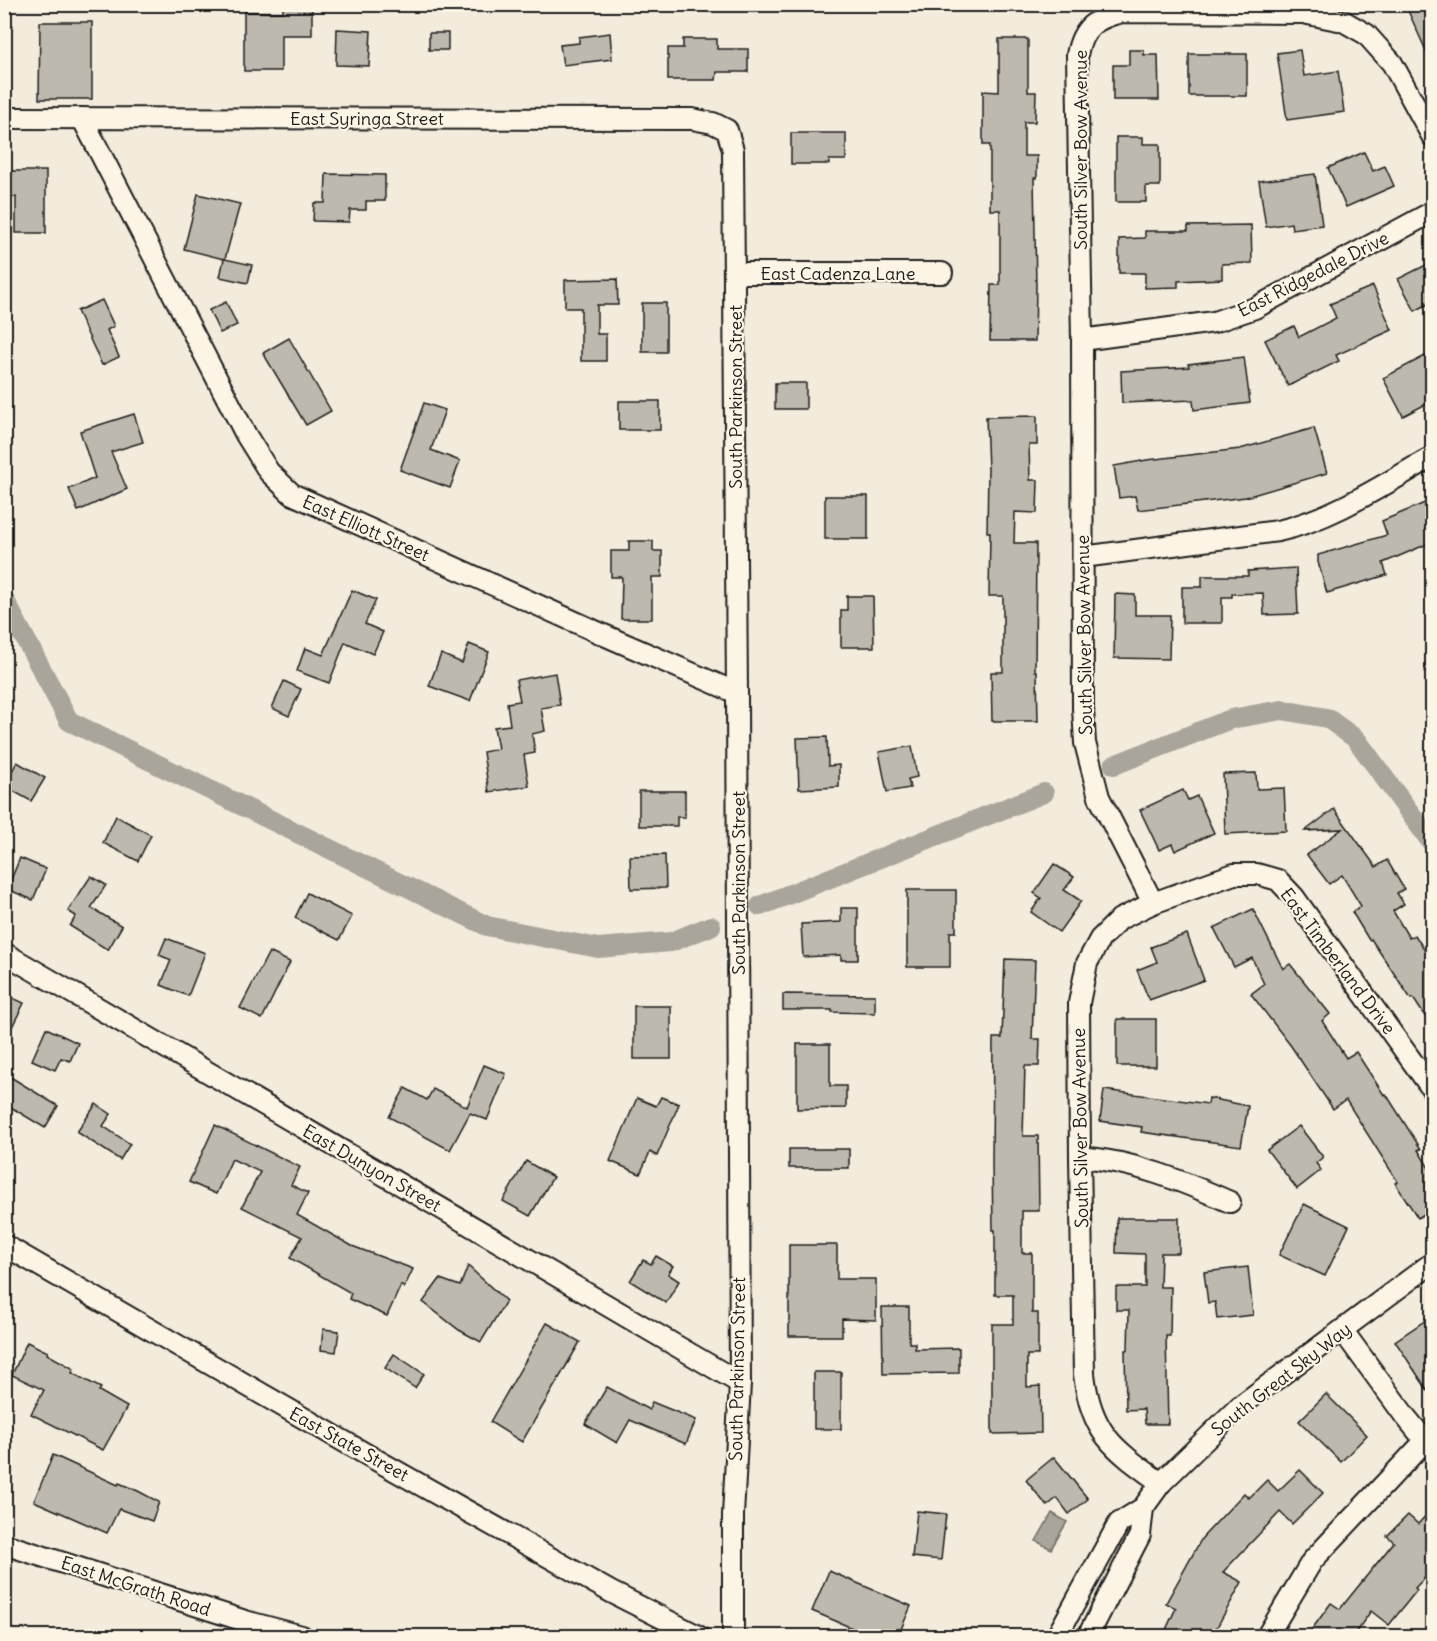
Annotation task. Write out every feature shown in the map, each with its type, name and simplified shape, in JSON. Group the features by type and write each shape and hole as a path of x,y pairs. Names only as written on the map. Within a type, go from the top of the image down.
{"street":[{"name":"South Silver Bow Avenue","path":"1161,1483 1119,1453 1104,1436 1087,1396 1084,1374 1079,1003 1087,963 1101,939 1120,919 1153,903 1099,798 1085,743 1077,55 1080,40 1088,28 1105,16 1122,12 1219,9 1304,13 1343,21 1366,34 1392,63 1432,136"},
{"name":"East Syringa Street","path":"4,118 692,119 713,123 727,130"},
{"name":"East Elliott Street","path":"82,118 246,435 269,472 292,494 737,693"},
{"name":"South Parkinson Street","path":"727,130 733,150 740,1383 733,1515 733,1636"},
{"name":"East Ridgedale Drive","path":"1082,340 1214,322 1255,308 1432,212"},
{"name":"East Cadenza Lane","path":"734,273 942,273"},
{"path":"1083,557 1301,526 1322,517 1432,457"},
{"name":"East Timberland Drive","path":"1153,903 1234,874 1257,874 1278,880 1294,897 1432,1089"},
{"name":"East Dunyon Street","path":"4,953 740,1383"},
{"path":"1080,1157 1106,1159 1148,1170 1230,1202"},
{"name":"East State Street","path":"4,1245 364,1453 690,1634"},
{"name":"South Great Sky Way","path":"1056,1636 1119,1523 1143,1508 1161,1483 1240,1406 1432,1263"},
{"path":"1267,1636 1312,1561 1429,1445 1343,1331"},
{"name":"South Great Sky Way","path":"1088,1636 1140,1535 1143,1508"},
{"name":"East McGrath Road","path":"4,1544 245,1621 302,1636"}],"shaded area":[{"path":"1052,1513 1067,1522 1051,1549 1036,1541"}],"building":[{"path":"283,4 312,4 312,35 281,35 281,71 244,71 244,12 283,12"},
{"path":"1405,4 1432,4 1432,64"},
{"path":"40,22 92,22 92,99 39,99"},
{"path":"337,29 371,31 369,66 336,65"},
{"path":"429,33 448,33 448,50 429,50"},
{"path":"610,33 612,59 563,65 560,45 579,43 579,37"},
{"path":"683,39 717,39 717,49 748,49 748,72 717,72 716,80 668,80 668,48 683,48"},
{"path":"999,39 1028,39 1028,92 1036,92 1035,122 1024,122 1024,156 1037,156 1037,178 1034,178 1035,341 990,341 991,285 1000,285 1000,210 990,210 990,145 983,145 983,91 999,92"},
{"path":"1129,50 1144,50 1144,55 1158,55 1159,100 1113,100 1113,65 1129,65"},
{"path":"1300,50 1304,76 1338,71 1344,112 1287,120 1277,53"},
{"path":"1189,54 1247,54 1247,96 1189,96"},
{"path":"791,133 846,133 846,160 829,160 829,164 791,164"},
{"path":"1116,137 1143,137 1143,144 1160,144 1160,186 1146,186 1146,202 1116,202"},
{"path":"1364,152 1373,171 1385,166 1394,186 1346,207 1328,168"},
{"path":"4,171 46,171 46,233 16,233 16,197 4,197"},
{"path":"326,174 385,175 385,201 366,201 366,210 350,210 349,222 313,221 314,203 325,203"},
{"path":"1315,174 1322,225 1292,229 1291,223 1266,227 1259,181"},
{"path":"198,194 240,204 225,259 252,265 248,283 220,277 224,259 184,249"},
{"path":"1251,225 1252,263 1222,264 1222,279 1178,281 1178,287 1145,288 1145,273 1119,273 1119,239 1145,238 1145,231 1188,231 1188,226"},
{"path":"1432,262 1432,302 1415,311 1398,279"},
{"path":"617,279 618,305 597,305 597,334 606,334 606,361 581,361 581,308 565,308 565,280"},
{"path":"1373,286 1392,330 1336,355 1339,361 1288,386 1265,340 1294,326 1299,337 1336,318 1330,304"},
{"path":"102,300 114,326 107,330 119,357 102,365 77,311"},
{"path":"226,302 237,325 220,333 209,310"},
{"path":"642,303 666,303 666,352 642,352"},
{"path":"289,338 331,411 306,425 263,353"},
{"path":"1425,356 1432,370 1432,401 1403,416 1383,378"},
{"path":"1244,357 1250,403 1194,410 1193,400 1122,403 1121,371 1189,367 1188,364"},
{"path":"775,383 806,383 806,409 775,409"},
{"path":"619,401 660,401 660,430 619,430"},
{"path":"424,403 445,410 431,450 460,461 450,488 400,470"},
{"path":"134,414 143,442 111,452 127,489 78,511 69,489 95,478 80,431"},
{"path":"1037,416 1037,445 1029,445 1030,480 1038,480 1037,513 1015,512 1014,543 1036,543 1035,671 1037,671 1038,721 992,721 991,672 1003,672 1003,596 989,596 990,532 987,532 986,417"},
{"path":"1314,428 1327,473 1246,497 1138,510 1135,496 1119,498 1114,466 1240,449"},
{"path":"825,496 868,496 868,539 825,539"},
{"path":"1432,500 1432,542 1383,563 1387,575 1327,593 1318,555 1387,535 1382,521"},
{"path":"629,541 653,541 653,551 662,551 662,577 652,577 652,619 621,619 622,577 611,577 611,551 629,551"},
{"path":"1296,568 1298,614 1264,615 1263,593 1232,594 1232,597 1222,597 1222,623 1182,623 1182,587 1202,587 1202,576 1248,576 1248,571"},
{"path":"352,590 376,600 365,624 383,632 373,654 345,642 329,683 297,671 305,648 323,655"},
{"path":"1115,594 1135,595 1135,615 1170,615 1169,659 1114,658"},
{"path":"847,596 873,596 874,647 841,647 841,610 847,610"},
{"path":"469,644 489,652 470,701 429,686 441,654 462,663"},
{"path":"555,673 560,705 541,708 545,731 532,734 535,753 524,755 529,786 489,792 483,752 498,749 494,727 510,725 507,703 520,701 516,680"},
{"path":"284,681 301,689 289,716 272,708"},
{"path":"827,737 828,766 839,765 839,787 799,789 797,738"},
{"path":"912,746 917,777 908,779 910,788 887,792 879,752"},
{"path":"17,762 45,778 31,801 4,786"},
{"path":"1256,773 1257,789 1284,788 1286,831 1225,834 1223,774"},
{"path":"1183,790 1188,800 1197,796 1214,833 1175,851 1172,844 1159,850 1140,810"},
{"path":"639,791 685,791 685,817 677,817 677,826 639,826"},
{"path":"1334,809 1376,867 1387,860 1404,889 1397,893 1404,904 1393,911 1409,938 1415,935 1432,962 1432,1027 1371,939 1369,940 1352,912 1361,906 1342,875 1329,884 1307,855 1342,829 1305,831"},
{"path":"116,816 151,835 138,861 103,843"},
{"path":"665,855 666,888 631,889 630,856"},
{"path":"20,858 46,869 33,900 7,889"},
{"path":"1054,864 1074,877 1064,890 1081,901 1059,932 1031,912 1041,898 1034,893"},
{"path":"91,876 106,885 91,908 122,926 108,950 70,926 76,916 68,911"},
{"path":"907,890 956,890 956,932 950,932 950,967 907,967"},
{"path":"307,893 352,916 339,940 295,918"},
{"path":"841,908 858,908 858,960 841,960 841,955 803,957 801,924 841,922"},
{"path":"1253,909 1283,969 1290,964 1330,1014 1322,1021 1346,1058 1356,1052 1421,1149 1418,1150 1432,1173 1432,1209 1418,1218 1346,1100 1333,1109 1291,1046 1251,994 1264,984 1252,958 1234,967 1214,928"},
{"path":"1187,934 1204,980 1149,1000 1137,970 1157,962 1151,947"},
{"path":"166,938 205,953 188,996 161,985 171,960 159,955"},
{"path":"269,952 290,962 262,1019 240,1008"},
{"path":"1005,959 1035,960 1032,1039 1040,1039 1039,1066 1025,1066 1023,1136 1038,1136 1039,1211 1022,1211 1022,1253 1032,1253 1032,1313 1038,1313 1038,1355 1027,1355 1027,1387 1040,1386 1041,1433 992,1434 992,1324 1013,1324 1013,1295 995,1295 995,1230 993,1230 993,1038 1002,1038"},
{"path":"4,994 24,1003 4,1043"},
{"path":"783,994 875,995 875,1013 783,1010"},
{"path":"634,1006 671,1006 671,1059 634,1059"},
{"path":"1117,1019 1156,1019 1156,1066 1117,1066"},
{"path":"46,1028 78,1043 70,1061 61,1058 55,1070 32,1060"},
{"path":"797,1044 830,1044 830,1086 846,1086 846,1108 797,1109"},
{"path":"484,1065 506,1074 487,1120 470,1113 450,1150 389,1117 405,1088 427,1100 433,1089 467,1107"},
{"path":"4,1073 58,1106 45,1128 4,1103"},
{"path":"1104,1090 1208,1104 1209,1098 1248,1106 1241,1146 1141,1132 1142,1127 1100,1121"},
{"path":"661,1097 679,1104 657,1156 650,1152 640,1174 610,1161 637,1098 656,1106"},
{"path":"96,1104 111,1114 103,1126 130,1144 120,1160 77,1132"},
{"path":"215,1125 300,1167 291,1185 308,1193 297,1215 352,1246 413,1269 404,1288 401,1285 387,1316 349,1299 351,1293 290,1258 302,1237 242,1207 260,1172 232,1159 216,1194 189,1182"},
{"path":"1299,1126 1323,1157 1316,1163 1321,1170 1297,1189 1267,1150"},
{"path":"789,1149 849,1149 849,1168 789,1168"},
{"path":"526,1161 553,1177 530,1216 503,1201"},
{"path":"1304,1204 1349,1226 1325,1276 1279,1255"},
{"path":"1117,1218 1179,1218 1179,1253 1161,1253 1160,1287 1171,1287 1170,1336 1166,1336 1168,1424 1145,1424 1144,1409 1126,1410 1125,1350 1128,1350 1129,1310 1116,1310 1116,1287 1145,1287 1145,1254 1116,1253"},
{"path":"789,1245 837,1245 837,1279 876,1279 876,1320 842,1319 842,1336 789,1336"},
{"path":"656,1256 673,1266 668,1274 679,1281 666,1303 630,1281 643,1260 651,1264"},
{"path":"468,1266 506,1301 481,1342 459,1330 423,1302 440,1279 460,1286"},
{"path":"1248,1267 1253,1315 1217,1319 1215,1302 1208,1303 1204,1272"},
{"path":"882,1307 909,1307 909,1343 915,1343 915,1349 959,1348 959,1373 883,1374"},
{"path":"1432,1316 1432,1397 1395,1341"},
{"path":"547,1323 580,1342 522,1442 490,1422"},
{"path":"323,1329 339,1331 336,1352 321,1350"},
{"path":"27,1342 48,1352 47,1354 74,1369 72,1373 101,1388 99,1391 127,1407 103,1450 31,1414 44,1390 12,1375"},
{"path":"394,1354 424,1374 415,1388 385,1368"},
{"path":"814,1372 841,1372 841,1429 814,1429"},
{"path":"607,1387 649,1410 652,1402 696,1420 686,1444 630,1420 617,1443 585,1424"},
{"path":"1326,1394 1367,1435 1341,1462 1299,1421"},
{"path":"53,1455 159,1502 152,1521 119,1509 107,1533 34,1501"},
{"path":"1054,1457 1088,1499 1069,1514 1057,1498 1047,1506 1026,1480"},
{"path":"1300,1470 1323,1493 1292,1524 1280,1512 1223,1572 1242,1582 1212,1636 1163,1636 1176,1608 1166,1603 1202,1538 1244,1493 1249,1498 1267,1480 1278,1491"},
{"path":"1432,1509 1432,1570 1415,1588 1417,1590 1389,1625 1371,1611 1353,1636 1307,1636 1331,1603 1340,1609 1394,1542 1387,1536 1408,1515 1418,1524"},
{"path":"917,1511 946,1514 941,1560 912,1557"},
{"path":"829,1571 911,1606 898,1636 871,1636 812,1611"}],"waterway":[{"path":"4,599 69,721 487,926 598,948 671,942 711,926"},
{"path":"1114,765 1231,719 1282,710 1327,718 1356,739 1432,843"},
{"path":"760,906 1044,793"}]}
